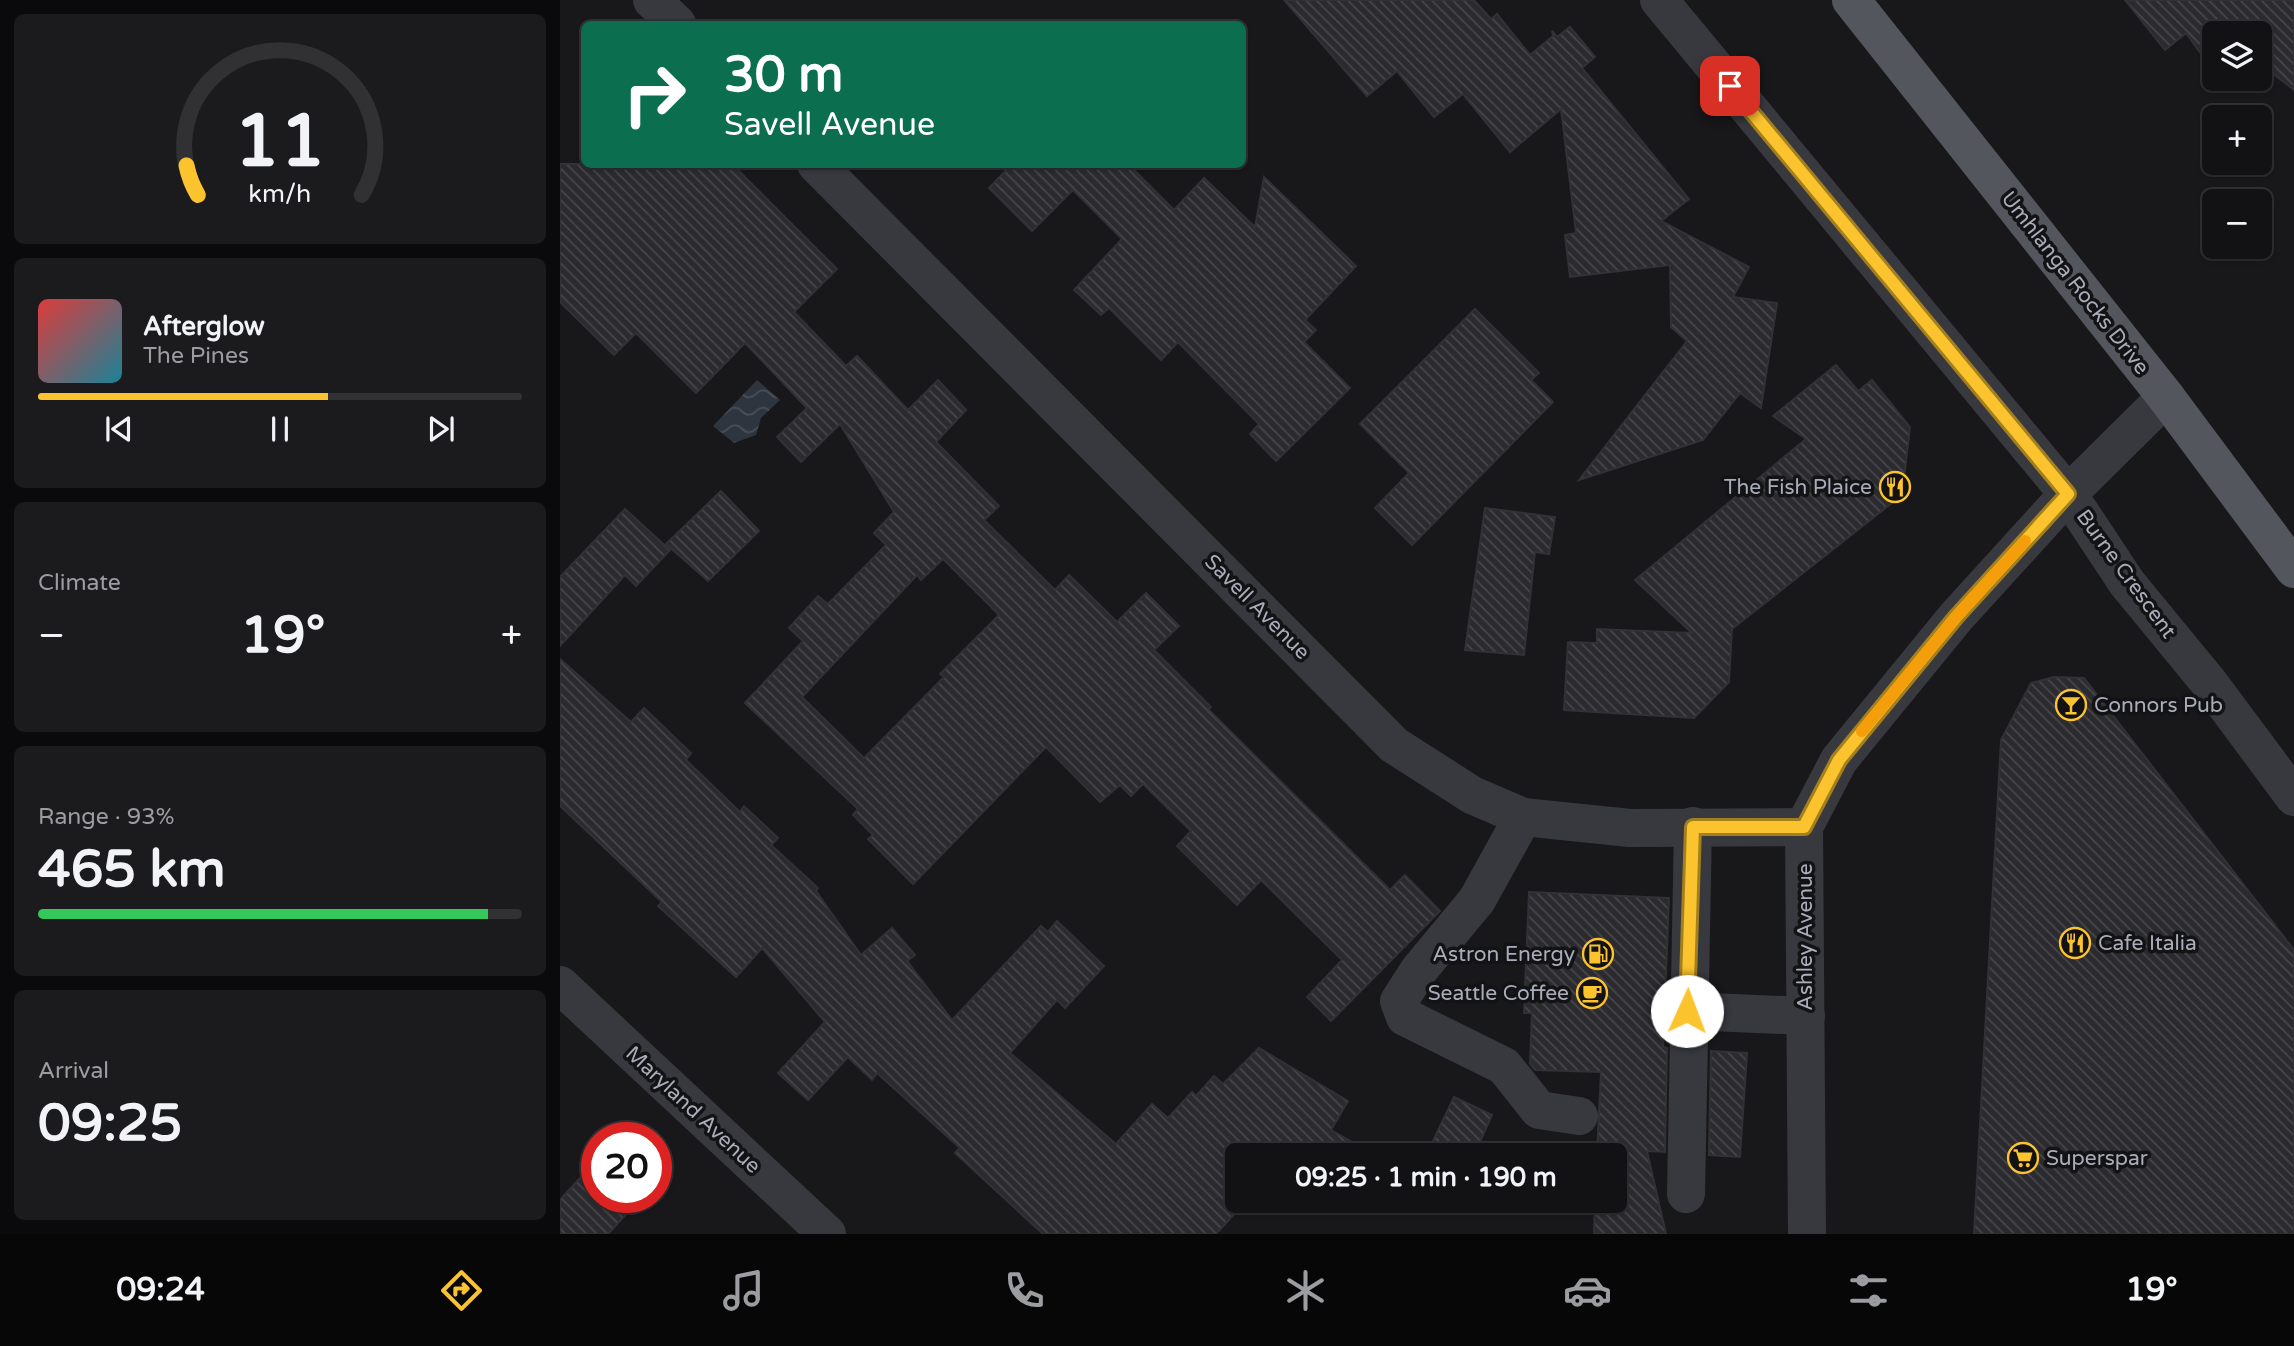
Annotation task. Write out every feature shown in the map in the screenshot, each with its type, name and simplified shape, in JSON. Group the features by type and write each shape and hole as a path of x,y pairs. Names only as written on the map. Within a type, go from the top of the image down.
{"main road":[{"name":"Umhlanga Rocks Drive","path":"1851,0 2166,397 2294,569"}],"street":[{"path":"652,0 674,21"},
{"name":"Burne Crescent","path":"1659,0 2068,494 2127,583 2210,684 2294,797"},
{"name":"Savell Avenue","path":"820,168 1394,745 1472,795 1523,817 1630,828 1804,827"},
{"name":"Ashley Avenue","path":"1807,1234 1804,827 1839,760 1956,617 2068,494 2166,397"},
{"path":"1523,817 1477,900 1419,970 1399,1001 1405,1017 1504,1066 1539,1110 1579,1116"},
{"path":"1686,1194 1687,1011 1693,827"},
{"name":"Maryland Avenue","path":"560,985 827,1234"},
{"path":"1687,1011 1805,1016"}],"water":[{"path":"757,380 780,400 761,418 756,435 734,443 713,426"}],"building":[{"path":"1284,0 1474,0 1491,19 1497,14 1530,55 1553,36 1552,31 1557,37 1570,27 1595,57 1582,68 1689,199 1661,221 1749,267 1733,297 1777,303 1761,408 1740,393 1703,440 1579,480 1687,341 1671,327 1670,265 1570,277 1565,235 1576,233 1561,109 1510,152 1463,94 1434,117 1397,71 1367,96"},
{"path":"2125,0 2294,0 2294,90 2272,73 2272,21 2202,21 2202,55 2186,33 2165,50"},
{"path":"560,164 581,164 581,168 736,168 837,269 794,312 846,366 857,356 908,410 938,380 966,410 936,442 999,506 984,520 1055,590 1069,575 1117,622 1146,593 1179,626 1154,650 1211,707 1208,709 1390,890 1405,875 1440,911 1331,1021 1307,997 1342,960 1261,880 1237,905 1177,846 1191,831 1143,784 1131,796 1120,785 1100,802 1046,747 913,884 868,839 873,835 853,815 858,809 745,703 803,641 789,628 818,596 828,604 886,545 874,533 894,512 840,424 801,462 777,437 807,408 745,343 696,393 636,333 614,355 560,302","holes":["943,559 999,615 940,674 944,677 864,758 802,697 917,575 921,580"]},
{"path":"1008,168 1132,168 1174,210 1204,178 1255,227 1264,177 1356,266 1305,320 1316,330 1304,342 1350,388 1276,461 1250,434 1259,424 1178,342 1161,360 1109,308 1101,315 1074,290 1122,239 1073,190 1032,231 989,188"},
{"path":"1475,309 1539,373 1531,380 1553,402 1412,545 1375,508 1409,473 1360,424"},
{"path":"1836,365 1858,391 1872,380 1910,427 1902,495 1732,629 1729,682 1694,718 1564,710 1568,642 1597,643 1597,629 1692,633 1635,580 1806,439 1773,416"},
{"path":"721,491 759,531 708,581 666,544"},
{"path":"1485,508 1555,517 1549,554 1535,552 1524,655 1465,650"},
{"path":"625,509 670,550 636,586 625,575 560,646 560,577"},
{"path":"560,659 631,722 644,708 691,753 686,760 740,812 744,806 778,838 771,845 818,888 816,891 861,955 892,928 915,955 907,961 952,1020 1041,926 1048,932 1057,921 1104,966 1065,1008 1057,1000 1010,1053 1116,1144 1152,1104 1168,1118 1192,1092 1196,1096 1214,1076 1223,1084 1259,1048 1348,1101 1331,1130 1354,1143 1225,1143 1225,1213 1235,1213 1216,1234 1043,1234 955,1153 960,1148 877,1073 872,1080 848,1057 808,1100 778,1073 825,1022 762,948 736,977 658,906 662,902 560,806"},
{"path":"2054,677 2084,678 2294,950 2294,1234 1974,1234 2001,740 2031,683"},
{"path":"1529,892 1669,898 1663,1047 1667,1048 1665,1152 1647,1151 1666,1234 1594,1234 1595,1213 1627,1213 1627,1143 1598,1143 1601,1072 1535,1070 1530,1064 1532,1013 1524,1013"},
{"path":"1711,1051 1747,1053 1740,1157 1709,1155"},
{"path":"1454,1097 1492,1115 1479,1143 1432,1143"},
{"path":"581,1177 581,1213 627,1213 608,1234 560,1234 560,1200"}],"slow traffic":[{"path":"1862,731 1956,617 2025,541"}],"place":[{"name":"The Fish Plaice","path":"1895,487"},
{"name":"Connors Pub","path":"2071,705"},
{"name":"Cafe Italia","path":"2075,943"},
{"name":"Astron Energy","path":"1598,954"},
{"name":"Seattle Coffee","path":"1592,993"},
{"name":"Superspar","path":"2023,1158"}],"route":[{"path":"1687,1011 1693,827 1804,827 1839,760 1956,617 2068,494 1730,86"}]}
